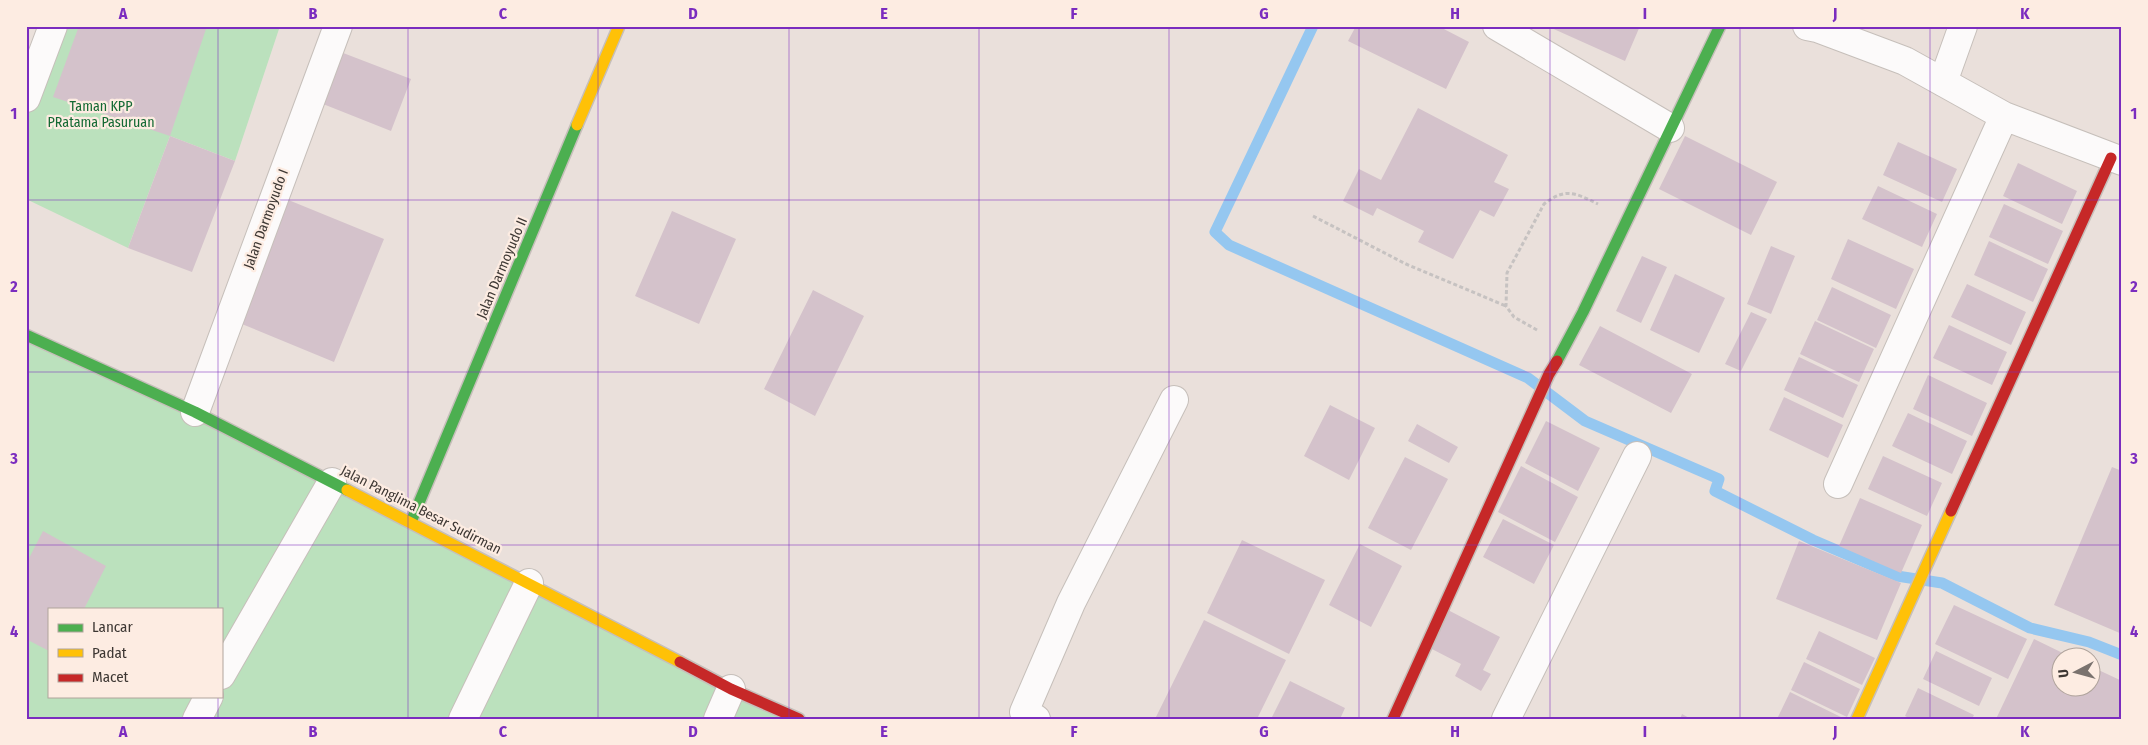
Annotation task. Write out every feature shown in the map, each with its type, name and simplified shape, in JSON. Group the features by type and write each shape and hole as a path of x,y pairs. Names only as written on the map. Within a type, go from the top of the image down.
{"street":[{"path":"26,98 54,26"},
{"name":"Jalan Darmoyudo I","path":"194,412 338,26"},
{"name":"Jalan Darmoyudo II","path":"411,522 619,26"},
{"path":"1497,26 1670,128"},
{"path":"1393,719 1550,374 1566,346 1720,26"},
{"path":"1807,26 1905,61 2004,116 2117,159 1857,719"},
{"path":"1943,82 1963,26"},
{"path":"1838,484 2004,116"},
{"name":"Jalan Panglima Besar Sudirman","path":"26,335 194,412 529,582 731,689 799,719"},
{"path":"1027,716 1070,603 1174,400"},
{"path":"1506,719 1637,456"},
{"path":"222,673 332,482"},
{"path":"463,719 529,582"},
{"path":"718,719 731,689"},
{"path":"197,719 208,698"}],"path":[{"path":"1506,306 1507,272 1544,204 1566,192 1584,197 1628,219"},
{"path":"1313,216 1406,264 1506,306 1514,317 1566,346"}],"green space":[{"name":"Taman KPP PRatama Pasuruan","path":"56,26 280,26 235,161 170,136 128,248 26,199 26,104"},
{"path":"26,330 795,719 26,719"}],"building":[{"path":"79,26 207,26 170,136 53,97"},
{"path":"1356,26 1438,26 1469,42 1446,89 1348,41"},
{"path":"1547,26 1640,26 1625,61"},
{"path":"338,51 411,79 391,131 318,102"},
{"path":"1418,108 1508,155 1494,182 1509,189 1494,217 1480,210 1453,259 1418,242 1424,231 1377,208 1373,216 1343,201 1359,169 1381,180"},
{"path":"170,136 235,161 192,272 128,248"},
{"path":"1685,136 1777,182 1751,235 1659,189"},
{"path":"1898,142 1957,169 1942,202 1883,175"},
{"path":"2018,163 2077,191 2062,224 2003,196"},
{"path":"1878,186 1937,214 1922,247 1862,219"},
{"path":"286,199 384,239 334,362 237,322"},
{"path":"2004,204 2063,231 2048,264 1989,237"},
{"path":"672,211 736,239 699,324 635,296"},
{"path":"1848,239 1914,269 1896,309 1831,279"},
{"path":"1989,241 2048,269 2033,302 1974,275"},
{"path":"1771,246 1795,256 1771,314 1747,304"},
{"path":"1642,256 1667,267 1641,323 1616,311"},
{"path":"1675,274 1725,298 1699,353 1650,330"},
{"path":"1967,284 2026,312 2011,345 1951,317"},
{"path":"1832,287 1891,315 1876,348 1817,320"},
{"path":"813,290 864,316 815,416 764,389"},
{"path":"1751,312 1767,319 1741,371 1725,364"},
{"path":"1815,321 1874,349 1859,382 1800,354"},
{"path":"1949,325 2007,352 1992,385 1933,358"},
{"path":"1600,326 1692,374 1671,413 1579,365"},
{"path":"1799,357 1858,385 1843,418 1784,390"},
{"path":"1928,375 1987,403 1972,436 1913,409"},
{"path":"1784,397 1843,425 1828,458 1769,430"},
{"path":"1330,405 1375,428 1349,480 1304,456"},
{"path":"1908,413 1967,441 1952,474 1892,446"},
{"path":"1546,421 1600,448 1578,491 1525,463"},
{"path":"1417,424 1458,447 1449,463 1408,441"},
{"path":"1883,456 1942,483 1927,516 1868,489"},
{"path":"1405,457 1448,479 1411,550 1368,528"},
{"path":"1521,466 1578,497 1555,542 1498,512"},
{"path":"2112,467 2122,471 2122,634 2054,605"},
{"path":"1860,498 1922,525 1901,573 1839,546"},
{"path":"1503,519 1554,545 1534,584 1483,557"},
{"path":"43,531 106,566 85,608 48,608 48,650 26,639 26,564"},
{"path":"1242,540 1325,580 1289,654 1207,613"},
{"path":"1799,541 1901,583 1877,640 1776,599"},
{"path":"1360,544 1402,566 1371,627 1329,605"},
{"path":"1954,605 2027,639 2008,679 1935,644"},
{"path":"1446,609 1500,637 1483,670 1491,674 1481,691 1455,676 1461,664 1428,647"},
{"path":"1204,620 1286,660 1257,719 1155,719"},
{"path":"1819,631 1875,658 1862,685 1806,659"},
{"path":"2034,639 2052,648 2050,648 2050,698 2100,698 2100,671 2122,681 2122,719 1996,719"},
{"path":"1936,651 1992,678 1979,706 1923,679"},
{"path":"1804,662 1860,689 1847,717 1791,690"},
{"path":"1290,681 1345,708 1340,719 1271,719"},
{"path":"1918,688 1974,715 1972,719 1911,719 1905,716"},
{"path":"1790,692 1845,719 1777,719"},
{"path":"1682,714 1691,719 1680,719"}],"waterway":[{"path":"1313,26 1215,232 1229,245 1528,378 1585,421 1719,479 1715,491 1813,540 1897,576 1942,583 2030,628 2089,642 2122,655"}],"traffic: fast":[{"path":"1557,361 1583,312 1720,26"},
{"path":"411,522 577,125"},
{"path":"26,335 195,412 347,490"}],"traffic: slow":[{"path":"577,125 619,26"},
{"path":"347,490 680,662"},
{"path":"1857,719 1951,511"}],"traffic: jam":[{"path":"1951,511 2111,158"},
{"path":"1393,719 1549,374 1557,361"},
{"path":"680,662 731,689 799,719"}]}
